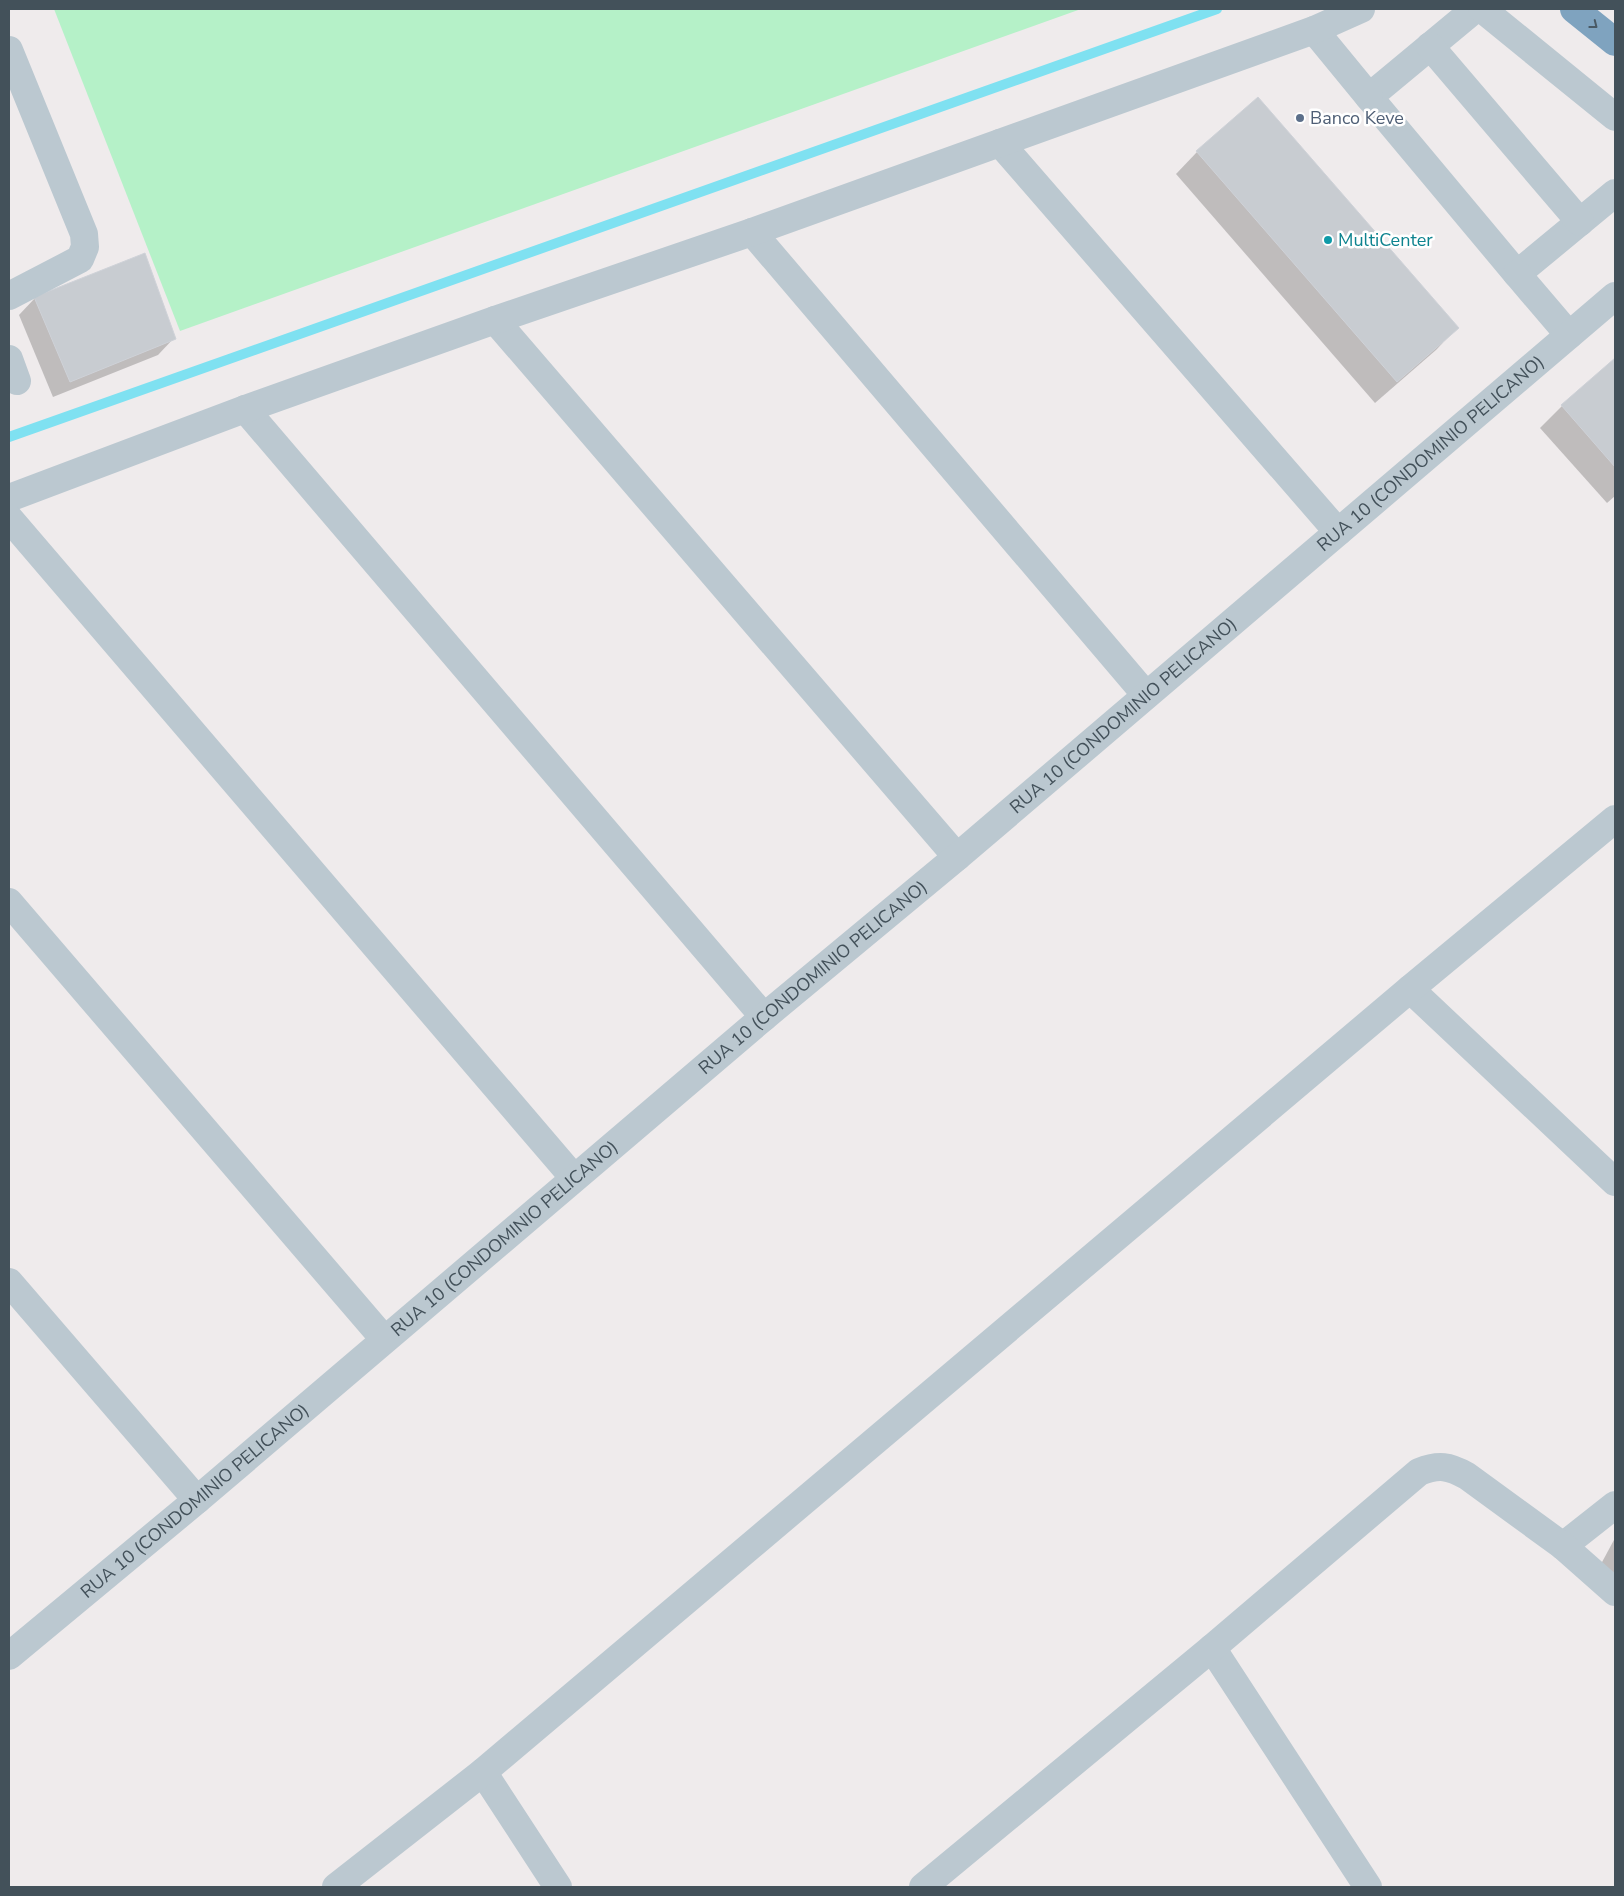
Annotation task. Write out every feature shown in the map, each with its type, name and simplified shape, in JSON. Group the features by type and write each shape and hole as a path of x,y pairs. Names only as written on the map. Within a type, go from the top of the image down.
{"highway":[{"path":"1574,9 1615,42"}],"street":[{"path":"9,498 245,409 495,320 752,232 1314,30 1361,9"},
{"path":"1369,97 1475,9"},
{"path":"1482,9 1615,117"},
{"path":"1314,30 1569,335"},
{"path":"1430,46 1580,222"},
{"path":"9,50 84,234 85,246 80,258 9,296"},
{"path":"1000,143 1338,532"},
{"path":"1517,274 1615,193"},
{"path":"752,232 1146,695"},
{"name":"RUA 10 (CONDOMINIO PELICANO)","path":"13,1643 197,1500 384,1339 957,856 1615,296"},
{"path":"495,320 957,856"},
{"path":"245,409 764,1017"},
{"path":"9,518 574,1178"},
{"path":"336,1887 483,1772 1410,989 1615,819"},
{"path":"9,902 384,1339"},
{"path":"1410,989 1615,1182"},
{"path":"9,1282 197,1500"},
{"path":"923,1887 1212,1648 1419,1472 1433,1466 1451,1469 1467,1476 1563,1546 1615,1592"},
{"path":"1563,1546 1615,1505"},
{"path":"1212,1648 1368,1887"},
{"path":"483,1772 558,1887"}],"green space":[{"path":"54,9 1081,9 180,331"}],"building":[{"name":"MultiCenter","path":"1258,97 1459,328 1397,382 1196,151"},
{"path":"145,253 176,339 70,382 34,297"},
{"path":"1615,358 1615,467 1561,405"}],"waterway":[{"path":"9,437 1217,9"}],"place":[{"name":"Banco Keve","path":"1300,118"},
{"name":"MultiCenter","path":"1328,240"}]}
